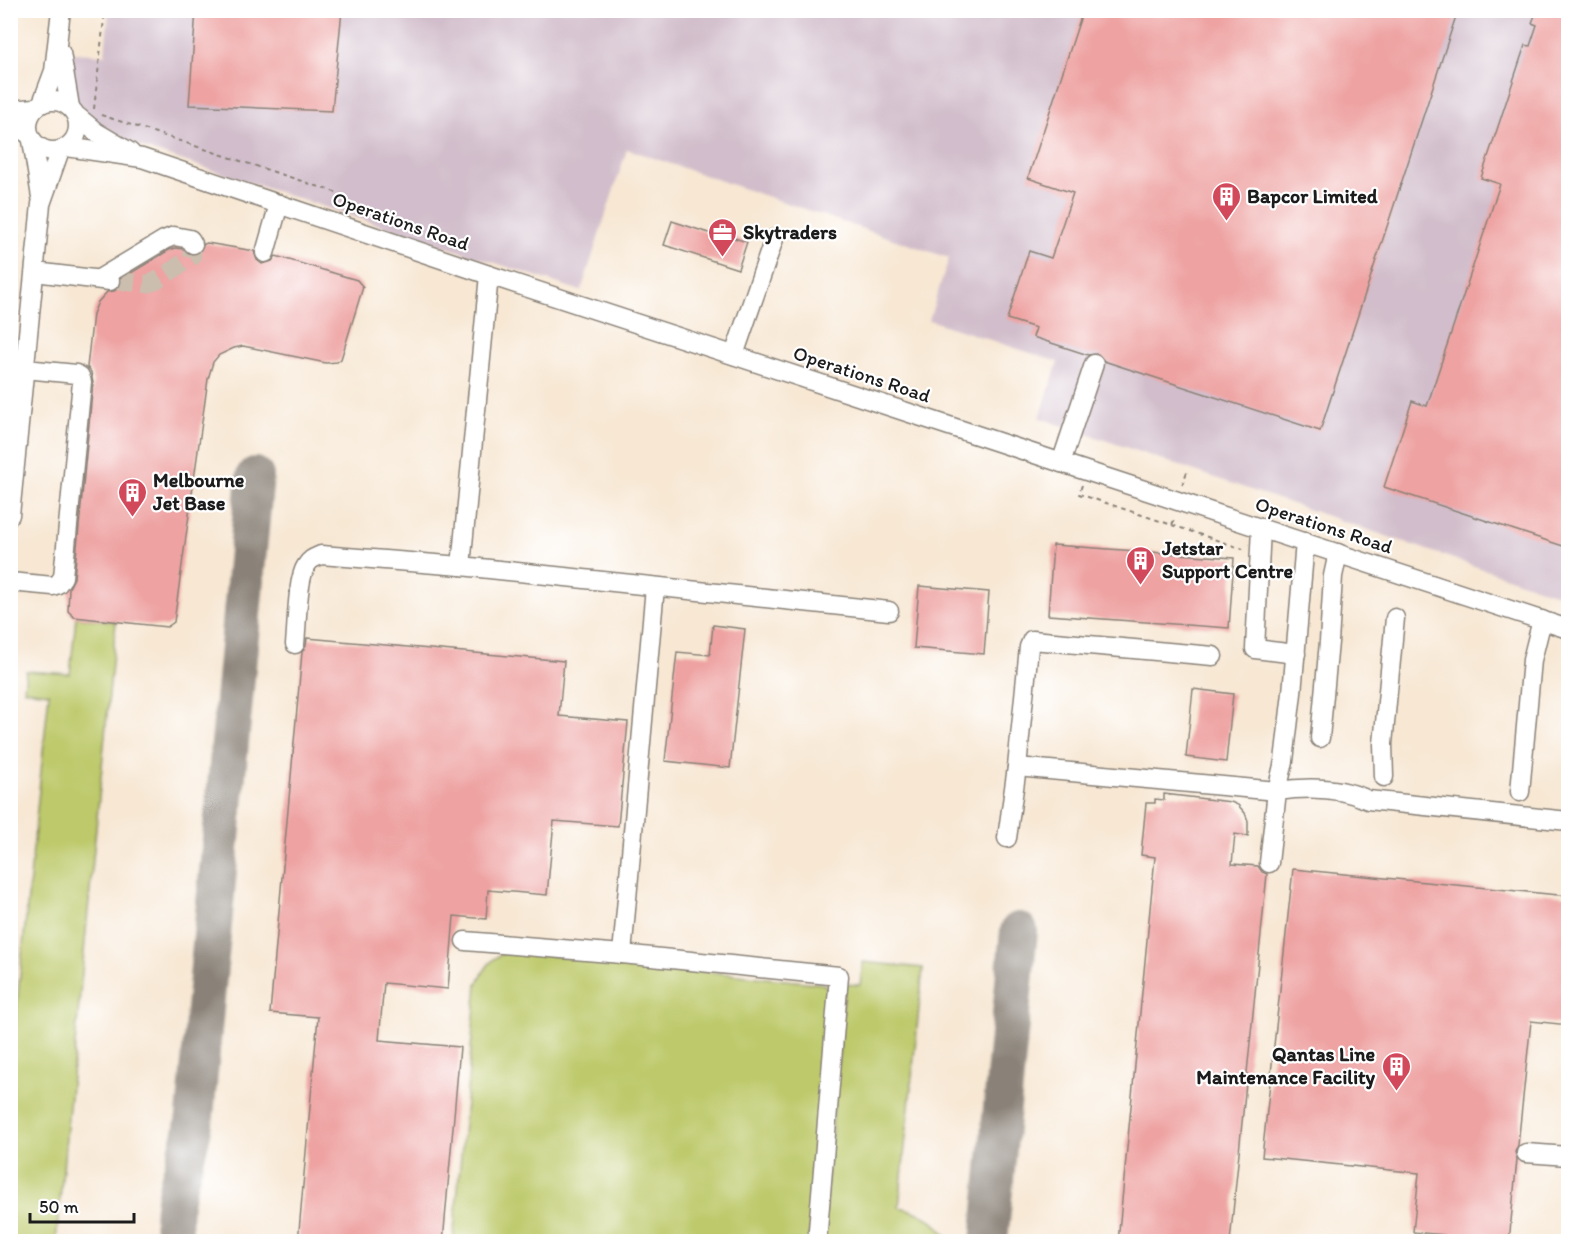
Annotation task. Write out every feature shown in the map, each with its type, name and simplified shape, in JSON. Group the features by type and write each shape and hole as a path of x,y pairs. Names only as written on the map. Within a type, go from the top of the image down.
{"street":[{"path":"10,515 41,204 28,120 38,105 54,71 61,10"},
{"path":"41,204 64,148 77,133 78,125 58,37"},
{"path":"10,110 52,100 62,102 74,112"},
{"name":"Operations Road","path":"74,112 96,132 142,159"},
{"path":"10,124 31,137 40,147 50,151 64,148"},
{"name":"Operations Road","path":"64,148 142,159 1569,629"},
{"path":"265,253 279,204"},
{"path":"35,272 108,280 164,240 174,236 190,238 193,244"},
{"path":"734,355 774,239"},
{"path":"461,566 489,275"},
{"path":"1061,463 1094,364"},
{"path":"10,582 53,586 58,584 63,577 82,382 80,376 76,374 25,369"},
{"path":"1262,528 1255,649 1296,654"},
{"path":"1269,864 1296,654 1305,542"},
{"path":"1320,738 1333,576 1338,553"},
{"path":"295,644 304,568 312,558 321,555 461,566 889,611"},
{"path":"622,954 655,587"},
{"path":"1384,777 1383,744 1395,618"},
{"path":"1520,792 1532,660 1542,620"},
{"path":"1007,838 1017,767 1029,647 1032,640 1214,656"},
{"path":"1017,767 1277,791 1311,789 1354,794 1368,800 1569,821"},
{"path":"465,941 839,976 817,1242"},
{"path":"1526,1153 1569,1156"}],"path":[{"path":"105,10 93,113 341,194"},
{"path":"1172,525 1260,554"}],"shaded area":[{"path":"109,10 1568,11 1568,598 1040,418 1058,362 929,320 949,258 627,149 581,291 129,143 92,119 76,102 67,56 76,53 105,55"},
{"path":"10,227 19,228 11,311"}],"green space":[{"path":"76,617 116,622 56,1241 11,1241 11,1063 49,693 24,690 26,671 70,674"},
{"path":"509,951 824,984 831,994 809,1241 453,1242 477,984 489,964 498,956"},
{"path":"863,962 923,968 899,1207 928,1218 949,1241 822,1242 845,984 860,985"}],"building":[{"path":"196,10 342,10 332,111 189,105"},
{"name":"Bapcor Limited","path":"1083,10 1458,10 1320,431 1104,361 1098,354 1088,355 1033,337 1036,328 1007,319 1029,251 1051,258 1073,193 1028,178"},
{"path":"1537,10 1569,10 1569,548 1384,487 1412,401 1427,406 1500,184 1481,178 1525,45 1530,46 1537,25 1532,23"},
{"name":"Skytraders","path":"672,221 730,240 731,237 747,242 738,269 664,245"},
{"name":"Melbourne Jet Base","path":"207,243 254,251 257,260 262,264 272,261 276,256 357,280 363,287 341,359 337,362 326,363 243,346 219,355 213,362 208,379 174,622 167,627 74,617 68,611 69,588 74,578 93,383 91,372 87,367 93,314 98,302 107,292 119,288 121,279 169,250 183,249 194,255 199,253"},
{"name":"Jetstar Support Centre","path":"1053,545 1234,558 1229,628 1048,615"},
{"path":"919,586 989,592 984,654 914,648"},
{"path":"713,625 745,629 730,768 665,761 677,652 710,655"},
{"path":"307,638 564,661 559,716 628,722 618,826 554,821 547,895 488,890 486,919 454,916 448,989 384,983 379,1040 460,1047 443,1242 298,1242 318,1017 270,1013 302,652"},
{"path":"1193,689 1233,694 1226,762 1186,757"},
{"path":"1164,794 1231,802 1238,805 1248,821 1248,836 1235,834 1232,864 1258,866 1262,872 1267,874 1230,1242 1118,1242 1155,857 1141,855 1146,803 1155,803 1155,799 1164,800"},
{"name":"Qantas Line Maintenance Facility","path":"1293,869 1569,896 1569,1025 1531,1021 1518,1145 1515,1152 1517,1159 1509,1242 1443,1242 1444,1235 1413,1232 1419,1173 1262,1157"}],"taxiway":[{"path":"176,1242 173,1226 176,1194 195,1116 255,476"},
{"path":"989,1242 1019,931"}],"tunnel":[{"path":"117,281 147,284 156,281 192,257 193,244"}],"place":[{"name":"Bapcor Limited","path":"1226,222"},
{"name":"Skytraders","path":"722,258"},
{"name":"Melbourne Jet Base","path":"132,518"},
{"name":"Jetstar Support Centre","path":"1141,586"},
{"name":"Qantas Line Maintenance Facility","path":"1396,1092"}]}
